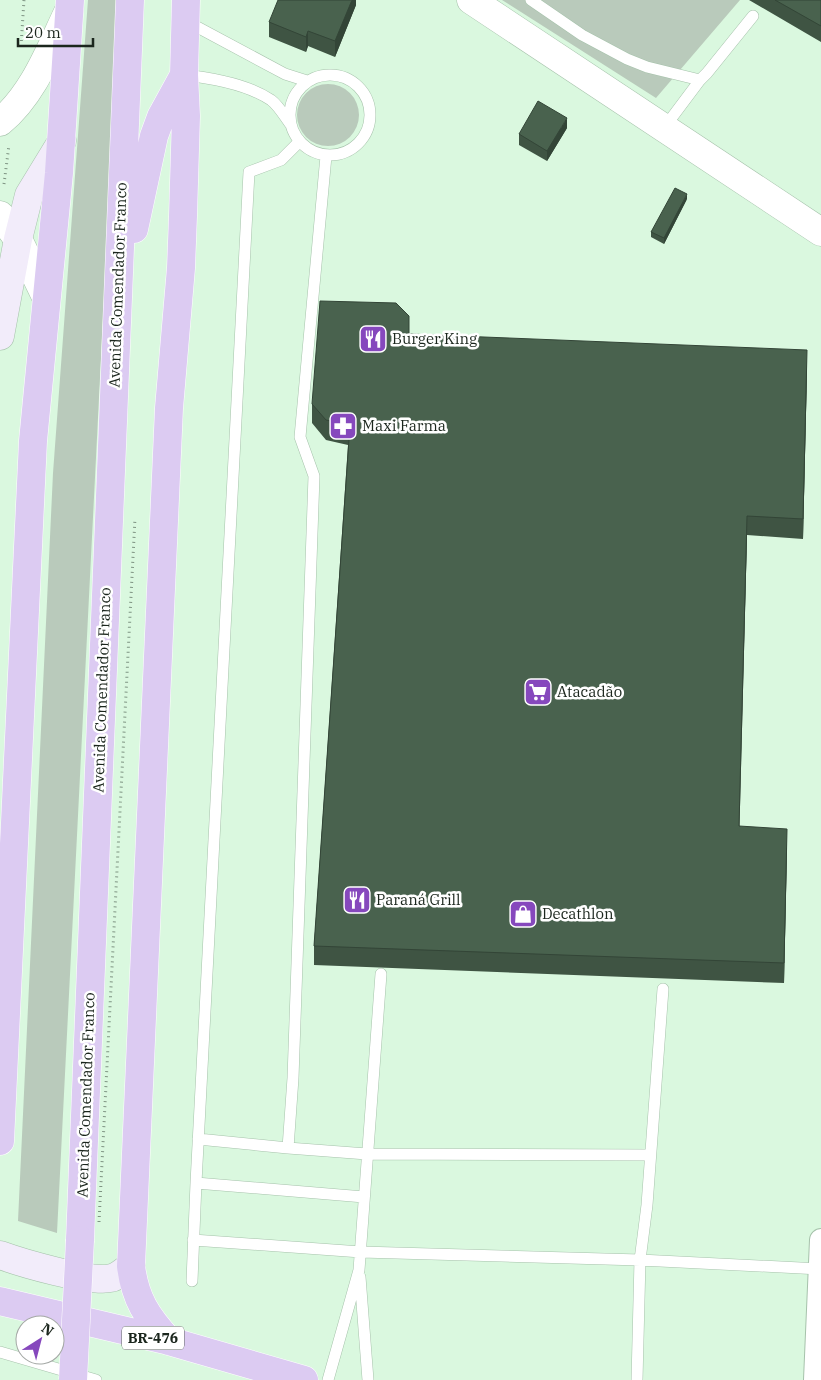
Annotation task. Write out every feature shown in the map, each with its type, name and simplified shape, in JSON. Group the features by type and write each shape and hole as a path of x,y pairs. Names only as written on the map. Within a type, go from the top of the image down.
{"highway":[{"name":"Avenida Comendador Franco","path":"73,1380 89,1235 118,304 130,0"},
{"path":"0,1141 33,441 62,141 70,5"},
{"path":"168,1341 146,1313 139,1300 133,1283 132,1266 169,418 181,259 185,152 185,10"},
{"path":"118,304 154,136 161,117 184,75"},
{"name":"BR-476","path":"0,1301 168,1341 304,1380"}],"main road":[{"path":"0,336 18,239 29,195 62,141"},
{"path":"0,1255 65,1274 102,1279 113,1278 132,1266"}],"street":[{"path":"471,0 821,232"},
{"path":"5,130 11,113 23,98 70,5"},
{"path":"1,202 46,297"},
{"path":"815,1380 821,1240"}],"lane":[{"path":"531,0 582,35 627,59 647,67 700,80"},
{"path":"185,10 205,30 285,74 307,81"},
{"path":"664,128 700,80 753,16"},
{"path":"184,75 225,81 257,93 276,106 291,125 299,142 310,151 326,156 340,155 356,147 365,136 371,123 370,103 356,83 343,76 325,74 307,81 295,95 290,108 291,125"},
{"path":"192,1281 249,172 281,160 299,142"},
{"path":"288,1148 314,476 300,437 326,156"},
{"path":"328,1380 359,1270 381,974"},
{"path":"637,1380 640,1260 650,1156 662,988"},
{"path":"198,1139 367,1154 650,1156"},
{"path":"196,1183 364,1197"},
{"path":"193,1240 361,1252 640,1260 820,1269"},
{"path":"359,1270 368,1380"},
{"path":"0,1352 96,1380"}],"path":[{"path":"21,53 24,0"},
{"path":"1,202 5,130"},
{"path":"89,1235 135,518"}],"green space":[{"path":"88,0 119,0 57,1233 18,1221 53,473"},
{"path":"502,0 740,0 656,98"},
{"path":"328,84 340,87 350,93 356,103 359,115 356,127 350,137 340,143 328,146 316,143 306,137 300,127 297,115 300,103 306,93 316,87"}],"building":[{"path":"278,0 352,0 335,41 308,31 306,37 269,22"},
{"path":"775,0 821,0 821,26"},
{"path":"538,101 567,118 547,151 519,134"},
{"path":"675,188 687,194 664,238 651,232"},
{"name":"Atacadão","path":"320,301 396,303 409,316 409,334 807,350 803,519 747,516 739,826 787,829 784,963 314,946 350,425 326,420 312,404"}],"place":[{"name":"Burger King","path":"373,339"},
{"name":"Maxi Farma","path":"343,426"},
{"name":"Atacadão","path":"538,692"},
{"name":"Paraná Grill","path":"357,900"},
{"name":"Decathlon","path":"523,914"}]}
